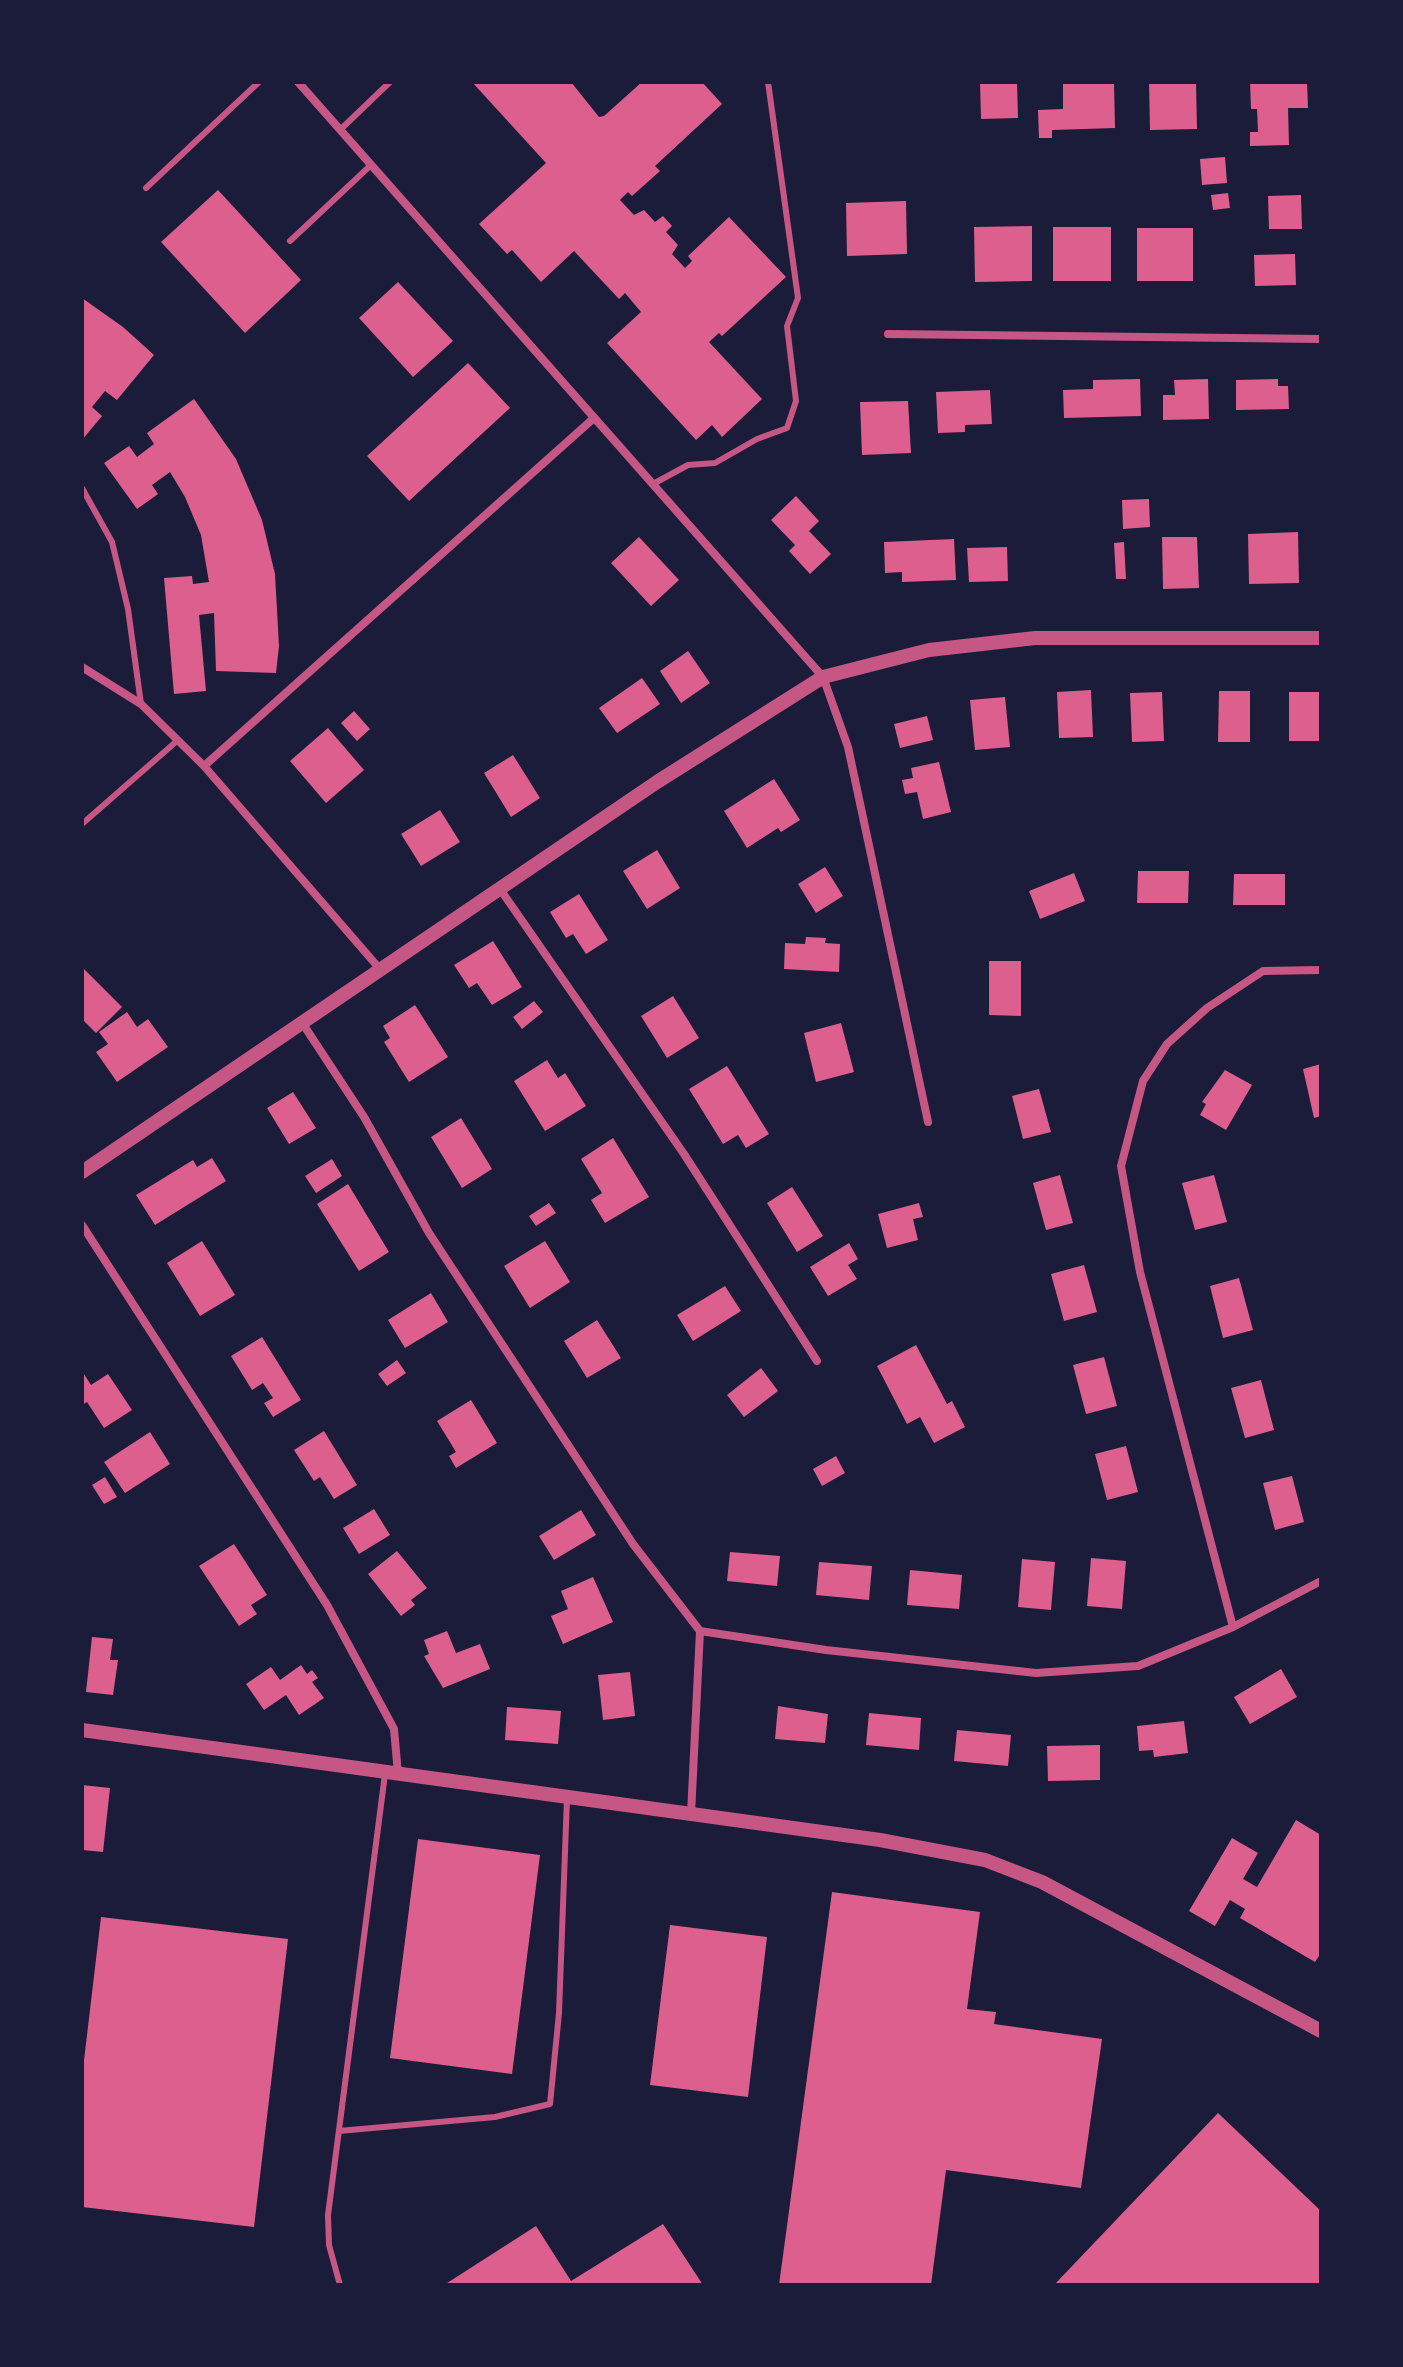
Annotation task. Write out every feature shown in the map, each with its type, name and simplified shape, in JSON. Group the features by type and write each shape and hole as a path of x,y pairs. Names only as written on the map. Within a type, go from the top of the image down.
{"street":[{"path":"298,82 823,677 848,747 928,1122"},
{"path":"888,334 1321,339"},
{"path":"204,766 594,418"},
{"path":"82,1172 300,1021 657,782 823,677 929,650 1035,638 1321,638"},
{"path":"82,667 141,704 204,766 379,968"},
{"path":"500,889 684,1154 817,1361"},
{"path":"1233,1627 1140,1272 1121,1166 1143,1081 1167,1044 1207,1008 1263,971 1321,970"},
{"path":"300,1021 364,1117 438,1247 633,1544 700,1631 691,1814"},
{"path":"82,1225 327,1605 392,1724 398,1743 391,1775"},
{"path":"700,1631 826,1650 1036,1673 1138,1666 1233,1627 1321,1581"},
{"path":"82,1730 880,1840 985,1860 1029,1875 1321,2031"}],"lane":[{"path":"146,188 259,82"},
{"path":"340,130 390,82"},
{"path":"653,484 688,465 715,463 787,428 796,401 787,326 798,298 768,82"},
{"path":"290,241 371,165"},
{"path":"82,488 112,542 128,609 141,704"},
{"path":"82,824 178,740"},
{"path":"340,2285 328,2225 391,1775"},
{"path":"339,2131 495,2117 550,2104 559,2013 567,1798"}],"building":[{"path":"472,82 571,82 599,117 642,82 702,82 722,104 655,166 660,171 632,196 628,192 620,200 634,215 644,210 655,222 663,216 672,226 666,232 678,245 672,254 685,268 692,261 688,256 729,217 786,277 722,336 719,333 709,342 762,399 722,437 712,425 696,440 607,343 641,312 625,293 619,299 574,251 541,282 512,250 507,254 479,224 546,163"},
{"path":"980,82 1017,82 1018,118 981,119"},
{"path":"1063,82 1114,82 1115,128 1052,130 1052,138 1039,138 1038,110 1063,109"},
{"path":"1149,82 1196,82 1197,129 1150,130"},
{"path":"1250,82 1307,82 1308,108 1288,108 1289,145 1250,146 1250,132 1258,132 1257,109 1251,109"},
{"path":"1225,157 1227,183 1202,185 1200,159"},
{"path":"218,190 301,280 245,333 161,242"},
{"path":"1228,193 1230,208 1213,210 1211,195"},
{"path":"1301,195 1302,229 1269,229 1268,196"},
{"path":"906,201 907,254 847,256 846,203"},
{"path":"1032,226 1032,281 975,282 974,227"},
{"path":"1053,227 1111,227 1111,281 1053,281"},
{"path":"1137,228 1193,228 1193,281 1137,281"},
{"path":"1295,254 1296,285 1255,286 1254,255"},
{"path":"398,282 453,341 413,377 359,318"},
{"path":"82,298 123,327 154,355 117,400 105,391 92,407 102,416 82,440"},
{"path":"468,363 510,408 409,501 367,456"},
{"path":"1140,379 1141,416 1064,418 1063,390 1093,389 1093,380"},
{"path":"1208,379 1209,419 1163,420 1163,395 1175,395 1174,380"},
{"path":"1278,379 1278,386 1288,386 1289,409 1236,410 1236,380"},
{"path":"990,390 992,424 965,425 965,432 938,433 936,392"},
{"path":"194,399 236,459 262,520 275,574 279,646 276,673 216,671 214,613 199,615 206,691 174,694 164,578 192,576 193,584 209,582 201,535 185,497 170,472 152,485 158,494 137,509 104,463 129,446 137,457 154,444 147,433"},
{"path":"908,401 911,453 862,455 860,402"},
{"path":"796,496 819,521 809,531 831,554 810,574 789,551 795,545 771,520"},
{"path":"1149,499 1150,527 1123,529 1122,500"},
{"path":"1298,532 1299,583 1249,584 1248,534"},
{"path":"639,537 679,580 651,606 611,563"},
{"path":"1162,537 1197,537 1199,588 1163,589"},
{"path":"954,539 956,580 902,582 902,572 885,573 884,542"},
{"path":"1124,542 1126,579 1116,579 1114,543"},
{"path":"1007,547 1008,581 969,582 967,548"},
{"path":"688,651 710,683 681,703 660,671"},
{"path":"642,678 660,704 617,733 599,708"},
{"path":"1091,690 1093,737 1059,738 1057,692"},
{"path":"1219,691 1250,691 1250,742 1218,742"},
{"path":"1162,692 1164,741 1132,742 1130,693"},
{"path":"1289,692 1321,692 1321,741 1289,741"},
{"path":"1005,697 1010,747 975,750 970,700"},
{"path":"354,711 370,729 357,741 341,723"},
{"path":"927,716 933,740 900,748 894,724"},
{"path":"328,728 364,770 326,803 290,761"},
{"path":"513,755 540,798 511,817 484,773"},
{"path":"939,762 951,812 923,819 917,792 905,794 902,780 913,778 911,768"},
{"path":"774,779 800,820 781,832 778,828 747,848 724,811"},
{"path":"440,810 460,842 421,866 401,834"},
{"path":"657,850 680,888 647,909 623,871"},
{"path":"825,867 843,896 816,913 798,884"},
{"path":"1138,871 1189,871 1188,903 1137,903"},
{"path":"1074,873 1085,901 1040,919 1029,891"},
{"path":"1234,874 1285,874 1285,905 1233,905"},
{"path":"579,894 608,940 586,954 573,934 566,938 550,912"},
{"path":"806,937 826,938 825,943 840,944 839,972 784,969 785,943 805,944"},
{"path":"493,941 522,987 492,1005 477,983 469,988 454,965"},
{"path":"989,961 1021,961 1021,1016 989,1015"},
{"path":"84,969 122,1007 96,1033 82,1019"},
{"path":"673,996 699,1038 667,1058 641,1016"},
{"path":"534,1001 543,1012 522,1029 513,1017"},
{"path":"415,1005 448,1057 409,1082 384,1042 390,1038 383,1026"},
{"path":"127,1012 137,1027 148,1019 168,1047 117,1082 96,1052 108,1044 99,1032"},
{"path":"841,1023 854,1072 816,1082 804,1033"},
{"path":"547,1060 558,1078 565,1073 586,1106 545,1131 514,1081"},
{"path":"1321,1064 1321,1116 1314,1118 1303,1069"},
{"path":"727,1066 769,1134 746,1148 738,1135 723,1144 689,1089"},
{"path":"1225,1070 1252,1085 1226,1130 1200,1115 1206,1104 1202,1102"},
{"path":"1039,1089 1051,1132 1023,1139 1012,1096"},
{"path":"293,1092 316,1128 289,1144 267,1108"},
{"path":"461,1118 492,1169 462,1188 431,1137"},
{"path":"613,1138 649,1197 605,1223 591,1200 602,1193 581,1159"},
{"path":"212,1158 226,1181 155,1225 136,1195 193,1160 197,1167"},
{"path":"332,1159 342,1176 316,1193 305,1176"},
{"path":"1060,1175 1073,1223 1046,1230 1033,1183"},
{"path":"1214,1175 1227,1222 1195,1230 1182,1183"},
{"path":"348,1184 389,1252 359,1271 317,1204"},
{"path":"792,1187 823,1236 797,1252 767,1203"},
{"path":"549,1203 556,1213 536,1226 529,1216"},
{"path":"919,1203 923,1217 913,1219 918,1240 887,1248 878,1214"},
{"path":"202,1241 235,1295 200,1316 167,1263"},
{"path":"545,1241 570,1282 530,1308 504,1266"},
{"path":"849,1243 858,1259 848,1265 857,1279 828,1296 810,1267"},
{"path":"1084,1265 1097,1312 1064,1321 1051,1274"},
{"path":"1239,1278 1253,1330 1223,1338 1210,1286"},
{"path":"725,1286 741,1311 693,1341 677,1315"},
{"path":"431,1293 448,1322 405,1348 388,1320"},
{"path":"597,1320 621,1358 587,1378 564,1341"},
{"path":"262,1337 301,1400 273,1417 264,1403 273,1398 263,1383 252,1390 231,1356"},
{"path":"916,1345 947,1404 952,1401 965,1427 934,1443 920,1417 907,1424 877,1366"},
{"path":"1104,1357 1117,1406 1086,1414 1073,1365"},
{"path":"397,1360 406,1373 387,1386 378,1374"},
{"path":"761,1368 778,1391 744,1417 727,1395"},
{"path":"82,1371 91,1385 108,1374 132,1410 104,1428 87,1402 82,1405"},
{"path":"1261,1380 1274,1430 1245,1438 1231,1388"},
{"path":"471,1400 497,1443 456,1468 449,1456 456,1452 437,1421"},
{"path":"324,1431 357,1485 334,1499 320,1477 314,1481 294,1450"},
{"path":"150,1432 170,1464 125,1493 104,1462"},
{"path":"1126,1446 1138,1492 1107,1500 1095,1454"},
{"path":"836,1456 845,1473 822,1486 813,1469"},
{"path":"1292,1476 1304,1522 1275,1530 1263,1483"},
{"path":"105,1477 117,1497 104,1504 92,1485"},
{"path":"374,1509 390,1535 359,1554 343,1528"},
{"path":"581,1510 596,1535 554,1560 539,1536"},
{"path":"234,1544 267,1595 251,1605 257,1614 239,1626 199,1566"},
{"path":"397,1551 427,1588 411,1600 415,1605 401,1616 368,1574"},
{"path":"730,1552 780,1556 777,1586 727,1581"},
{"path":"1091,1558 1126,1561 1122,1609 1087,1606"},
{"path":"1022,1559 1055,1562 1051,1610 1018,1607"},
{"path":"819,1562 872,1566 869,1600 816,1595"},
{"path":"910,1570 962,1575 959,1609 907,1605"},
{"path":"593,1577 613,1622 563,1644 551,1616 568,1609 561,1591"},
{"path":"447,1631 456,1653 480,1644 490,1669 443,1688 424,1656 429,1654 424,1640"},
{"path":"92,1637 113,1639 110,1660 118,1660 113,1695 86,1692"},
{"path":"301,1665 307,1674 312,1670 318,1678 312,1682 324,1698 299,1715 286,1695 264,1710 246,1684 271,1667 280,1680"},
{"path":"1281,1669 1297,1697 1250,1724 1234,1697"},
{"path":"630,1672 635,1716 603,1720 598,1675"},
{"path":"778,1706 828,1714 825,1743 775,1739"},
{"path":"507,1707 561,1711 558,1744 505,1740"},
{"path":"869,1713 921,1718 919,1750 866,1745"},
{"path":"1184,1721 1188,1753 1154,1757 1153,1750 1139,1751 1137,1726"},
{"path":"957,1730 1011,1735 1008,1766 954,1761"},
{"path":"1100,1745 1100,1780 1048,1781 1047,1746"},
{"path":"82,1785 110,1788 103,1852 82,1850"},
{"path":"1296,1820 1321,1835 1321,1953 1315,1962 1240,1918 1245,1909 1230,1900 1215,1926 1189,1911 1232,1838 1258,1853 1243,1879 1257,1887"},
{"path":"418,1839 540,1855 512,2074 390,2058"},
{"path":"832,1892 980,1912 967,2009 996,2012 994,2024 1102,2039 1081,2188 946,2170 931,2285 779,2285"},
{"path":"101,1917 288,1939 254,2227 82,2207 82,2077"},
{"path":"670,1925 767,1937 748,2097 650,2085"},
{"path":"1218,2113 1321,2211 1321,2285 1054,2285"},
{"path":"663,2224 703,2285 444,2285 536,2226 571,2281"}]}
